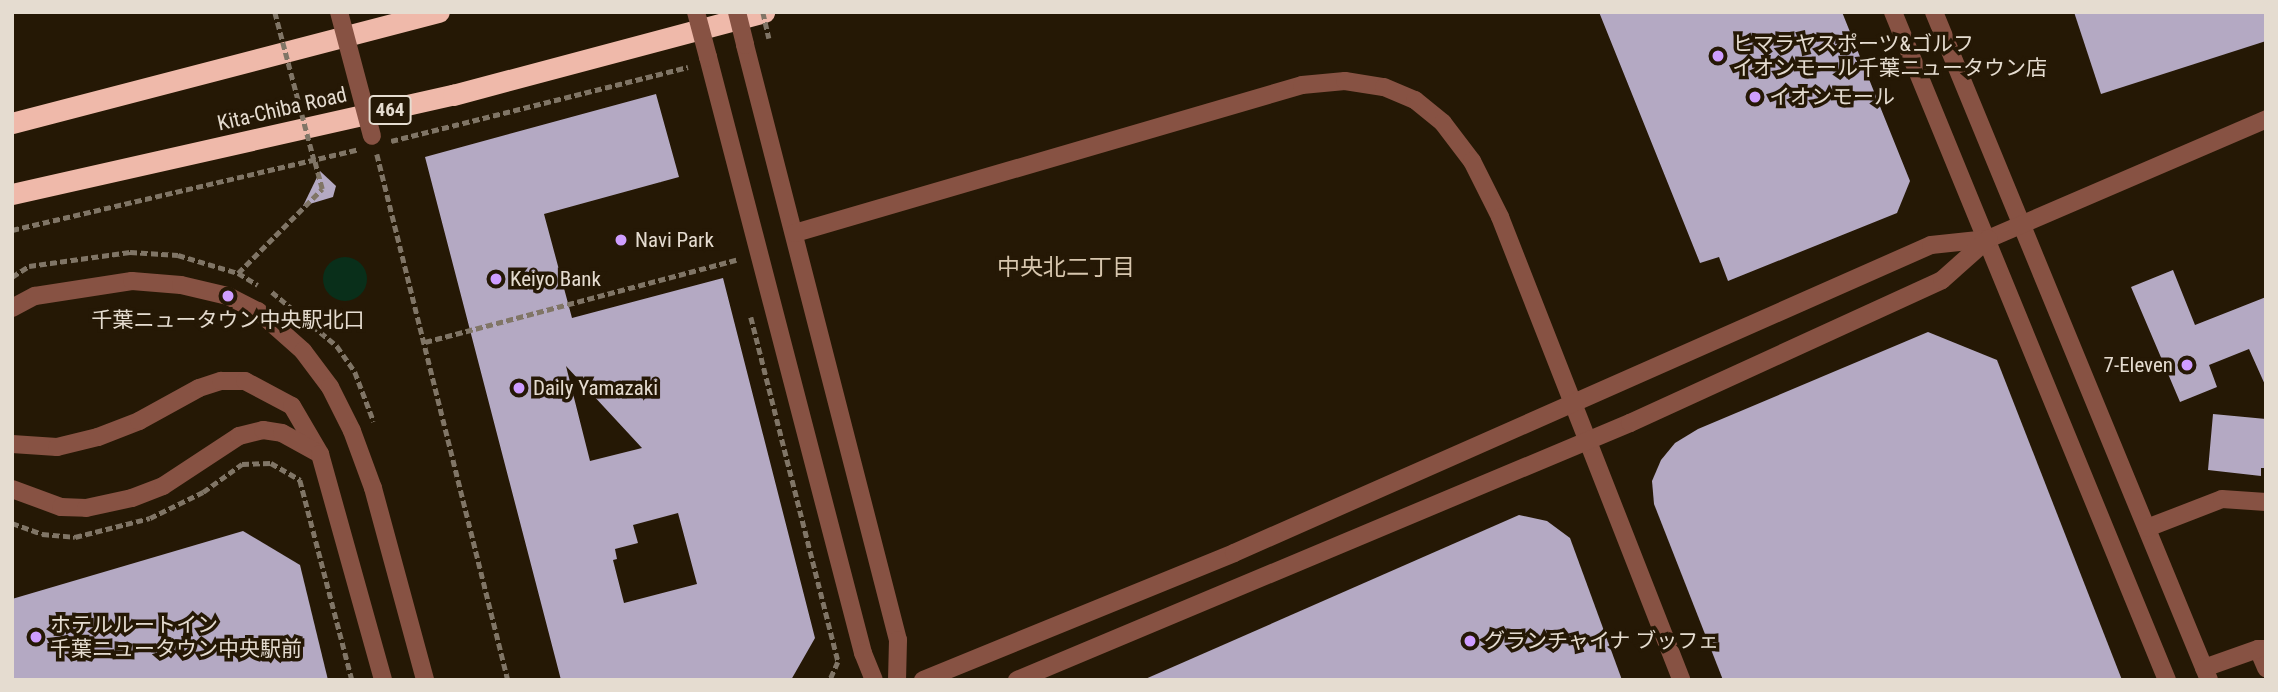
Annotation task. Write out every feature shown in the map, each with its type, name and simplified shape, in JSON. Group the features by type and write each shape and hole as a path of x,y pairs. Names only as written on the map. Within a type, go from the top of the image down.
{"highway":[{"path":"12,123 439,12"},
{"name":"Kita-Chiba Road","path":"12,194 453,95 763,12"}],"street":[{"path":"339,12 373,141"},
{"path":"696,12 863,653 874,680"},
{"path":"737,12 898,640 897,680"},
{"path":"1892,12 2168,680"},
{"path":"1934,12 2023,223 2206,674 2262,649 2266,668"},
{"path":"795,233 1302,85 1345,81 1384,87 1415,100 1443,123 1472,161 1500,217 1681,680"},
{"path":"1017,680 1587,441 1942,280 1988,239 2266,119"},
{"path":"923,680 1234,553 1931,245 1988,239"},
{"path":"12,308 35,296 132,281 181,285 228,296 258,311 303,351 330,387 373,488 425,680"},
{"path":"12,444 57,447 98,437 139,421 199,388 221,381 245,381 292,406 320,454 383,680"},
{"path":"12,489 61,507 86,508 132,498 163,485 239,436 263,430 282,433 320,454"},
{"path":"2147,528 2222,499 2266,502"}],"path":[{"path":"12,277 29,266 130,252 178,255 238,273 321,189 275,12"},
{"path":"763,12 769,38"},
{"path":"12,230 314,160 373,141 688,66 691,79"},
{"path":"373,141 508,680"},
{"path":"734,249 740,273"},
{"path":"425,342 736,260"},
{"path":"750,313 838,662 830,680"},
{"path":"12,523 43,534 75,537 150,518 203,492 242,464 271,463 300,480 352,680"}],"green space":[{"path":"345,257 354,258 361,263 366,270 366,288 361,295 354,300 345,301 336,300 329,295 324,288 323,279 324,270 329,263 336,258"}],"building":[{"name":"イオンモール","path":"1599,12 1842,12 1910,181 1897,213 1728,281 1719,257 1700,263"},
{"path":"2074,12 2266,12 2266,41 2101,94"},
{"path":"656,94 679,177 544,214 572,318 723,278 815,638 791,680 561,680 425,157","holes":["566,366 642,448 590,461","678,513 697,584 624,603 613,560 617,559 615,549 638,543 633,525"]},
{"path":"320,171 336,186 333,197 303,206"},
{"path":"2173,270 2195,325 2266,297 2266,387 2249,349 2209,365 2217,387 2180,402 2131,287"},
{"path":"1928,332 1997,360 2122,680 1723,680 1654,504 1652,481 1661,460 1675,443 1698,429"},
{"path":"2213,414 2266,419 2266,468 2261,468 2261,476 2208,470"},
{"path":"1519,515 1547,521 1570,538 1622,680 1143,680"},
{"path":"243,531 300,565 328,680 12,680 12,599"}],"place":[{"name":"ヒマラヤスポーツ&ゴルフ イオンモール千葉ニュータウン店","path":"1718,56"},
{"name":"イオンモール","path":"1755,97"},
{"name":"Navi Park","path":"621,240"},
{"name":"Keiyo Bank","path":"496,279"},
{"name":"千葉ニュータウン中央駅北口","path":"228,296"},
{"name":"7-Eleven","path":"2187,365"},
{"name":"Daily Yamazaki","path":"519,388"},
{"name":"ホテルルートイン 千葉ニュータウン中央駅前","path":"36,637"},
{"name":"グランチャイナ ブッフェ","path":"1470,641"}],"district":[{"name":"中央北二丁目","path":"1066,268"}]}
